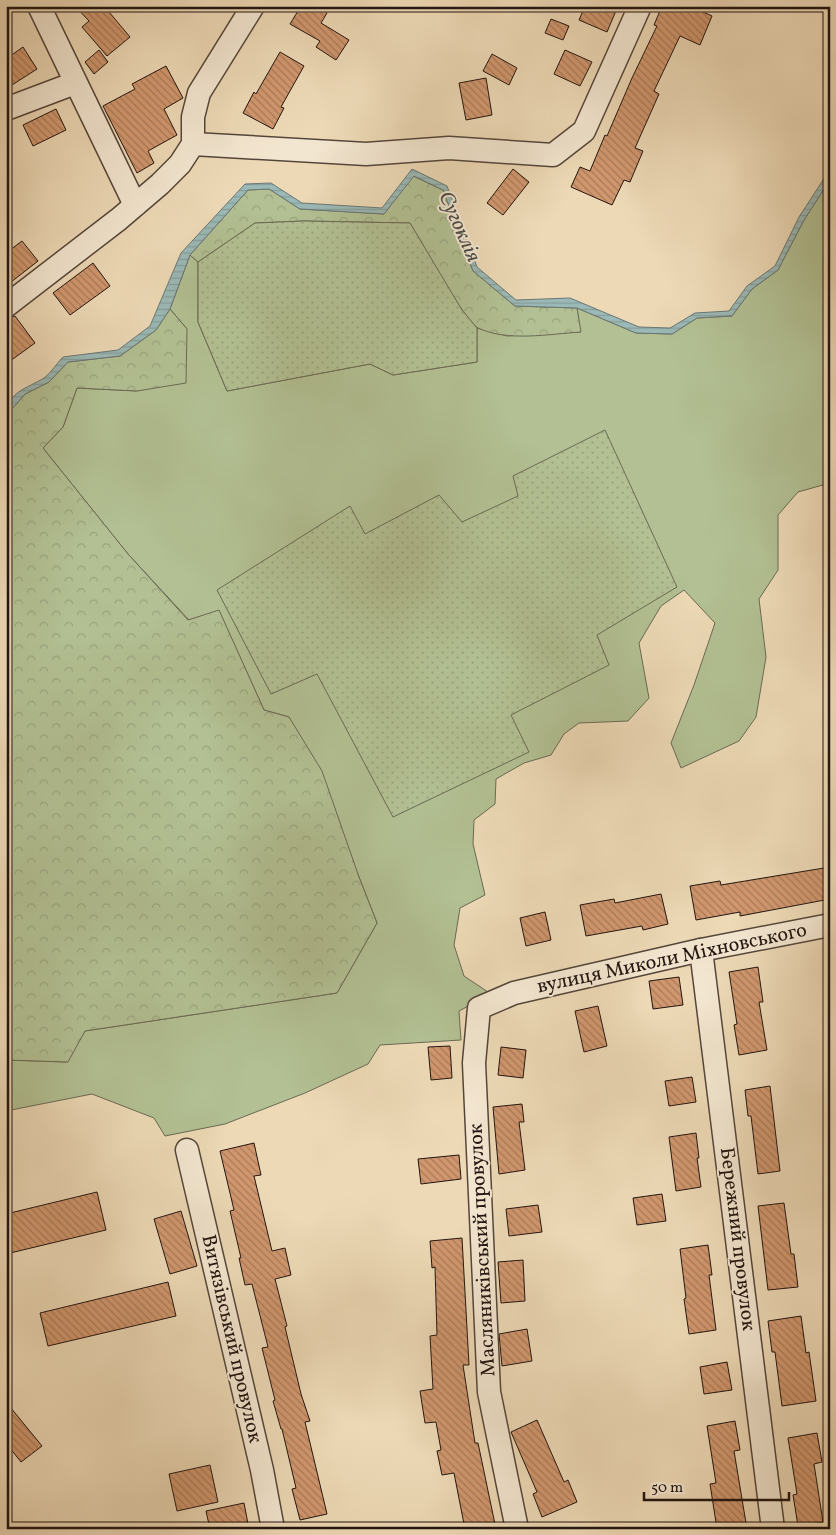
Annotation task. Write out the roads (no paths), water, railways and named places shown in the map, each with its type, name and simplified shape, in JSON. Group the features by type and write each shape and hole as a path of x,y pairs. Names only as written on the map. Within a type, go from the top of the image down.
{"street":[{"path":"39,6 135,205"},
{"path":"6,306 119,219 180,164 193,144 193,117 199,93 253,6"},
{"path":"193,144 366,154 449,148 553,155 584,131 640,6"},
{"path":"6,109 75,83"},
{"name":"вулиця Миколи Міхновського","path":"514,993 701,950 830,925"},
{"name":"Бережний провулок","path":"701,950 773,1529"},
{"name":"Масляниківський провулок","path":"514,993 479,1008 474,1064 489,1392 517,1529"},
{"name":"Витязівський провулок","path":"187,1150 262,1470 274,1529"}],"water":[{"name":"Сугоклія","path":"830,167 830,180 804,220 778,270 752,289 732,316 697,318 672,334 636,333 577,308 515,306 473,271 443,190 414,176 384,214 300,209 269,189 248,190 190,255 170,309 156,330 120,356 68,362 49,382 25,394 6,416 7,408 14,396 44,378 63,357 118,350 150,326 181,253 245,184 271,183 302,203 382,208 412,169 447,186 477,267 516,300 570,298 639,327 670,328 695,313 729,311 747,286 775,266 799,217"}]}
